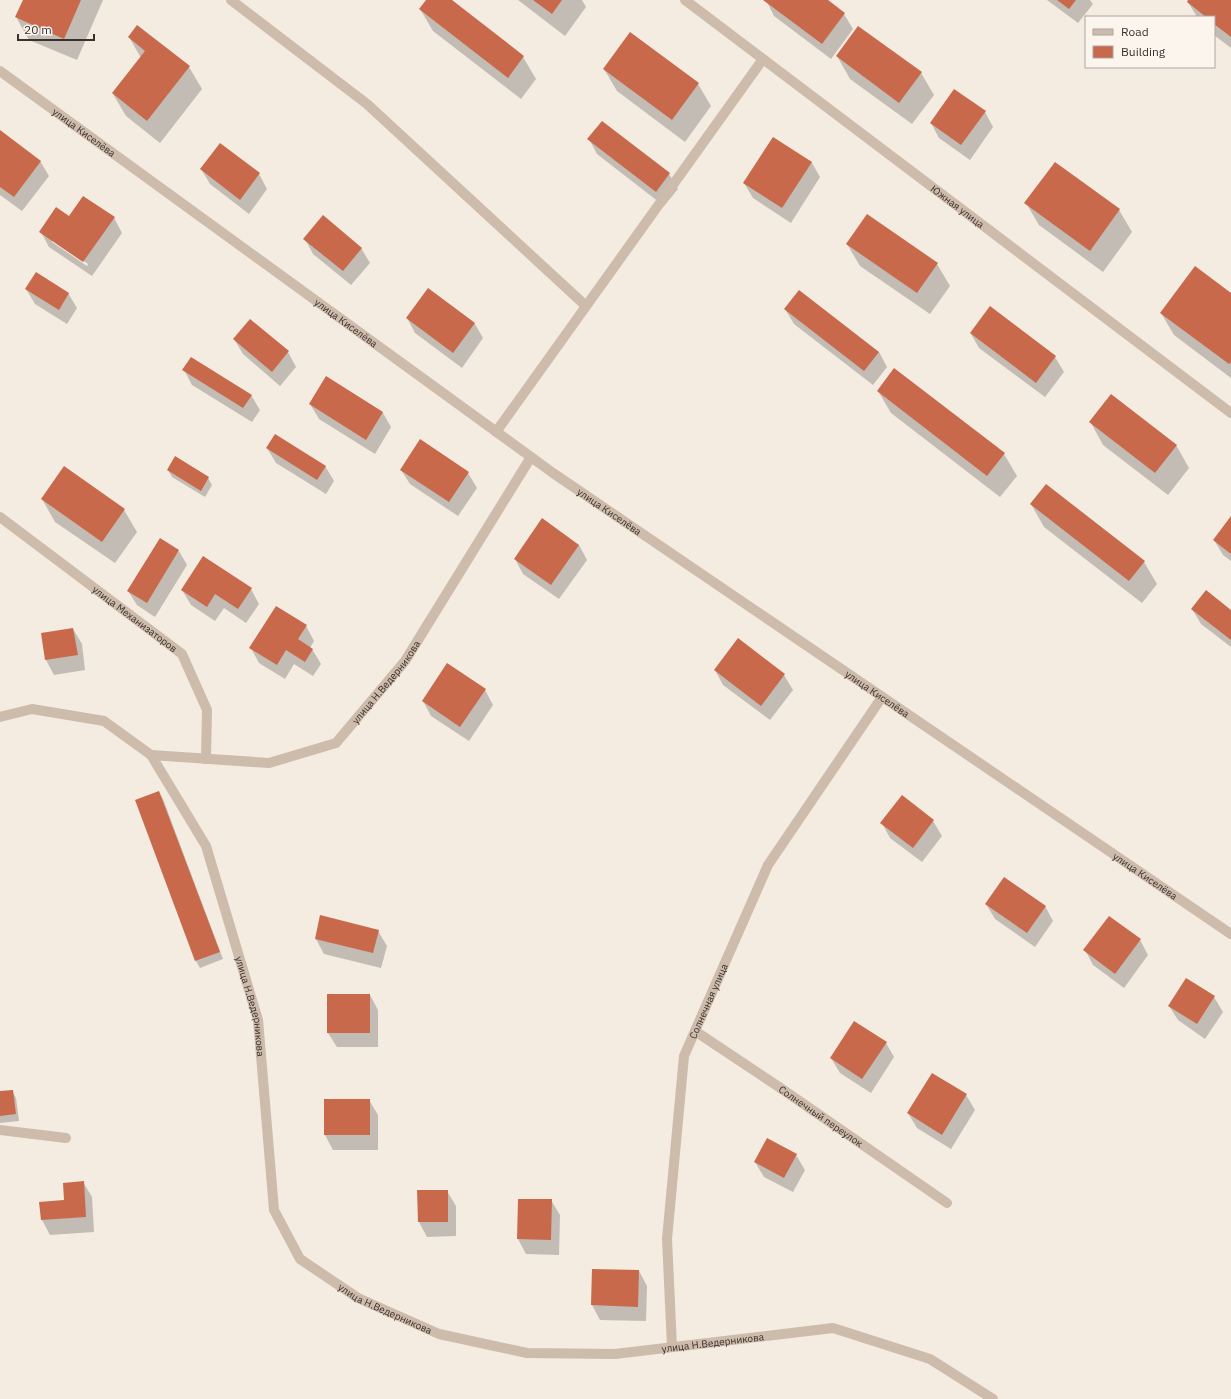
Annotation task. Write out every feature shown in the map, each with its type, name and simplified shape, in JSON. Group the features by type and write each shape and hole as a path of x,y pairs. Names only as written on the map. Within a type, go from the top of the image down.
{"street":[{"path":"231,0 367,104 586,306"},
{"name":"Южная улица","path":"685,0 1231,413"},
{"path":"496,432 763,59"},
{"name":"улица Киселёва","path":"0,70 531,458 1231,934"},
{"name":"улица Н.Ведерникова","path":"150,756 269,763 336,743 405,661 531,458"},
{"name":"улица Механизаторов","path":"0,517 182,654 207,710 206,759"},
{"name":"Солнечная улица","path":"672,1347 667,1239 684,1056 768,865 882,697"},
{"name":"улица Н.Ведерникова","path":"0,717 32,710 104,721 150,756 206,846 258,1020 274,1210 300,1259 358,1298 439,1334 527,1353 615,1354 833,1328 930,1359 993,1399"},
{"name":"Солнечный переулок","path":"695,1031 947,1203"},
{"path":"0,1130 66,1138"}],"building":[{"path":"23,0 81,0 64,39 15,17"},
{"path":"426,0 452,0 524,56 508,78 419,9"},
{"path":"533,0 562,0 552,14"},
{"path":"763,0 828,0 845,13 822,44"},
{"path":"1057,0 1076,0 1069,9"},
{"path":"1188,0 1231,0 1231,37 1215,25 1215,16 1205,16 1187,2"},
{"path":"137,25 190,66 147,121 112,93 145,51 128,37"},
{"path":"858,26 922,72 899,103 836,56"},
{"path":"630,32 699,83 672,120 603,69"},
{"path":"954,89 986,111 961,145 930,123"},
{"path":"602,121 670,173 656,192 587,139"},
{"path":"0,130 41,161 14,197 0,187"},
{"path":"773,137 812,162 782,208 743,183"},
{"path":"220,143 260,173 240,200 200,169"},
{"path":"1055,162 1120,209 1090,251 1024,203"},
{"path":"83,196 115,217 83,262 39,232 56,207 69,216"},
{"path":"867,214 938,263 917,293 846,244"},
{"path":"323,215 362,248 343,271 303,239"},
{"path":"1195,266 1231,293 1231,362 1229,364 1160,313"},
{"path":"36,272 69,293 59,310 25,289"},
{"path":"428,288 475,323 453,353 406,318"},
{"path":"799,290 879,352 864,371 784,309"},
{"path":"990,306 1056,356 1036,383 970,333"},
{"path":"250,319 289,351 272,372 233,339"},
{"path":"191,357 252,395 243,408 182,370"},
{"path":"894,368 1005,453 987,476 877,391"},
{"path":"326,376 383,412 366,440 309,404"},
{"path":"1111,394 1177,445 1155,473 1089,422"},
{"path":"275,434 326,466 317,480 266,448"},
{"path":"420,439 469,472 449,502 400,470"},
{"path":"175,456 209,477 201,491 167,470"},
{"path":"64,466 125,509 102,542 41,499"},
{"path":"1046,484 1145,561 1129,581 1030,504"},
{"path":"1231,516 1231,554 1213,540"},
{"path":"542,518 579,545 551,585 514,559"},
{"path":"160,538 179,550 147,603 127,591"},
{"path":"203,556 252,588 238,609 215,594 207,607 181,590"},
{"path":"1206,590 1231,610 1231,640 1191,609"},
{"path":"276,606 307,625 298,639 313,649 305,662 286,650 277,665 249,648"},
{"path":"73,628 78,655 45,660 41,633"},
{"path":"738,638 785,674 761,706 714,670"},
{"path":"447,663 486,689 460,727 422,701"},
{"path":"159,791 220,952 195,961 135,800"},
{"path":"902,795 934,820 913,848 880,823"},
{"path":"1004,877 1046,906 1027,933 985,904"},
{"path":"320,915 379,930 373,953 315,939"},
{"path":"1109,916 1141,939 1115,974 1083,950"},
{"path":"1186,978 1215,996 1197,1024 1168,1006"},
{"path":"327,994 370,994 370,1033 327,1033"},
{"path":"854,1021 887,1042 862,1079 830,1058"},
{"path":"932,1073 967,1094 942,1135 907,1113"},
{"path":"13,1090 16,1114 0,1116 0,1091"},
{"path":"324,1099 370,1099 370,1135 324,1135"},
{"path":"767,1138 797,1154 784,1178 754,1162"},
{"path":"84,1181 86,1217 41,1220 39,1202 64,1200 63,1183"},
{"path":"417,1190 448,1190 448,1222 418,1222"},
{"path":"518,1199 552,1199 551,1240 517,1239"},
{"path":"592,1269 639,1270 638,1307 591,1305"}]}
